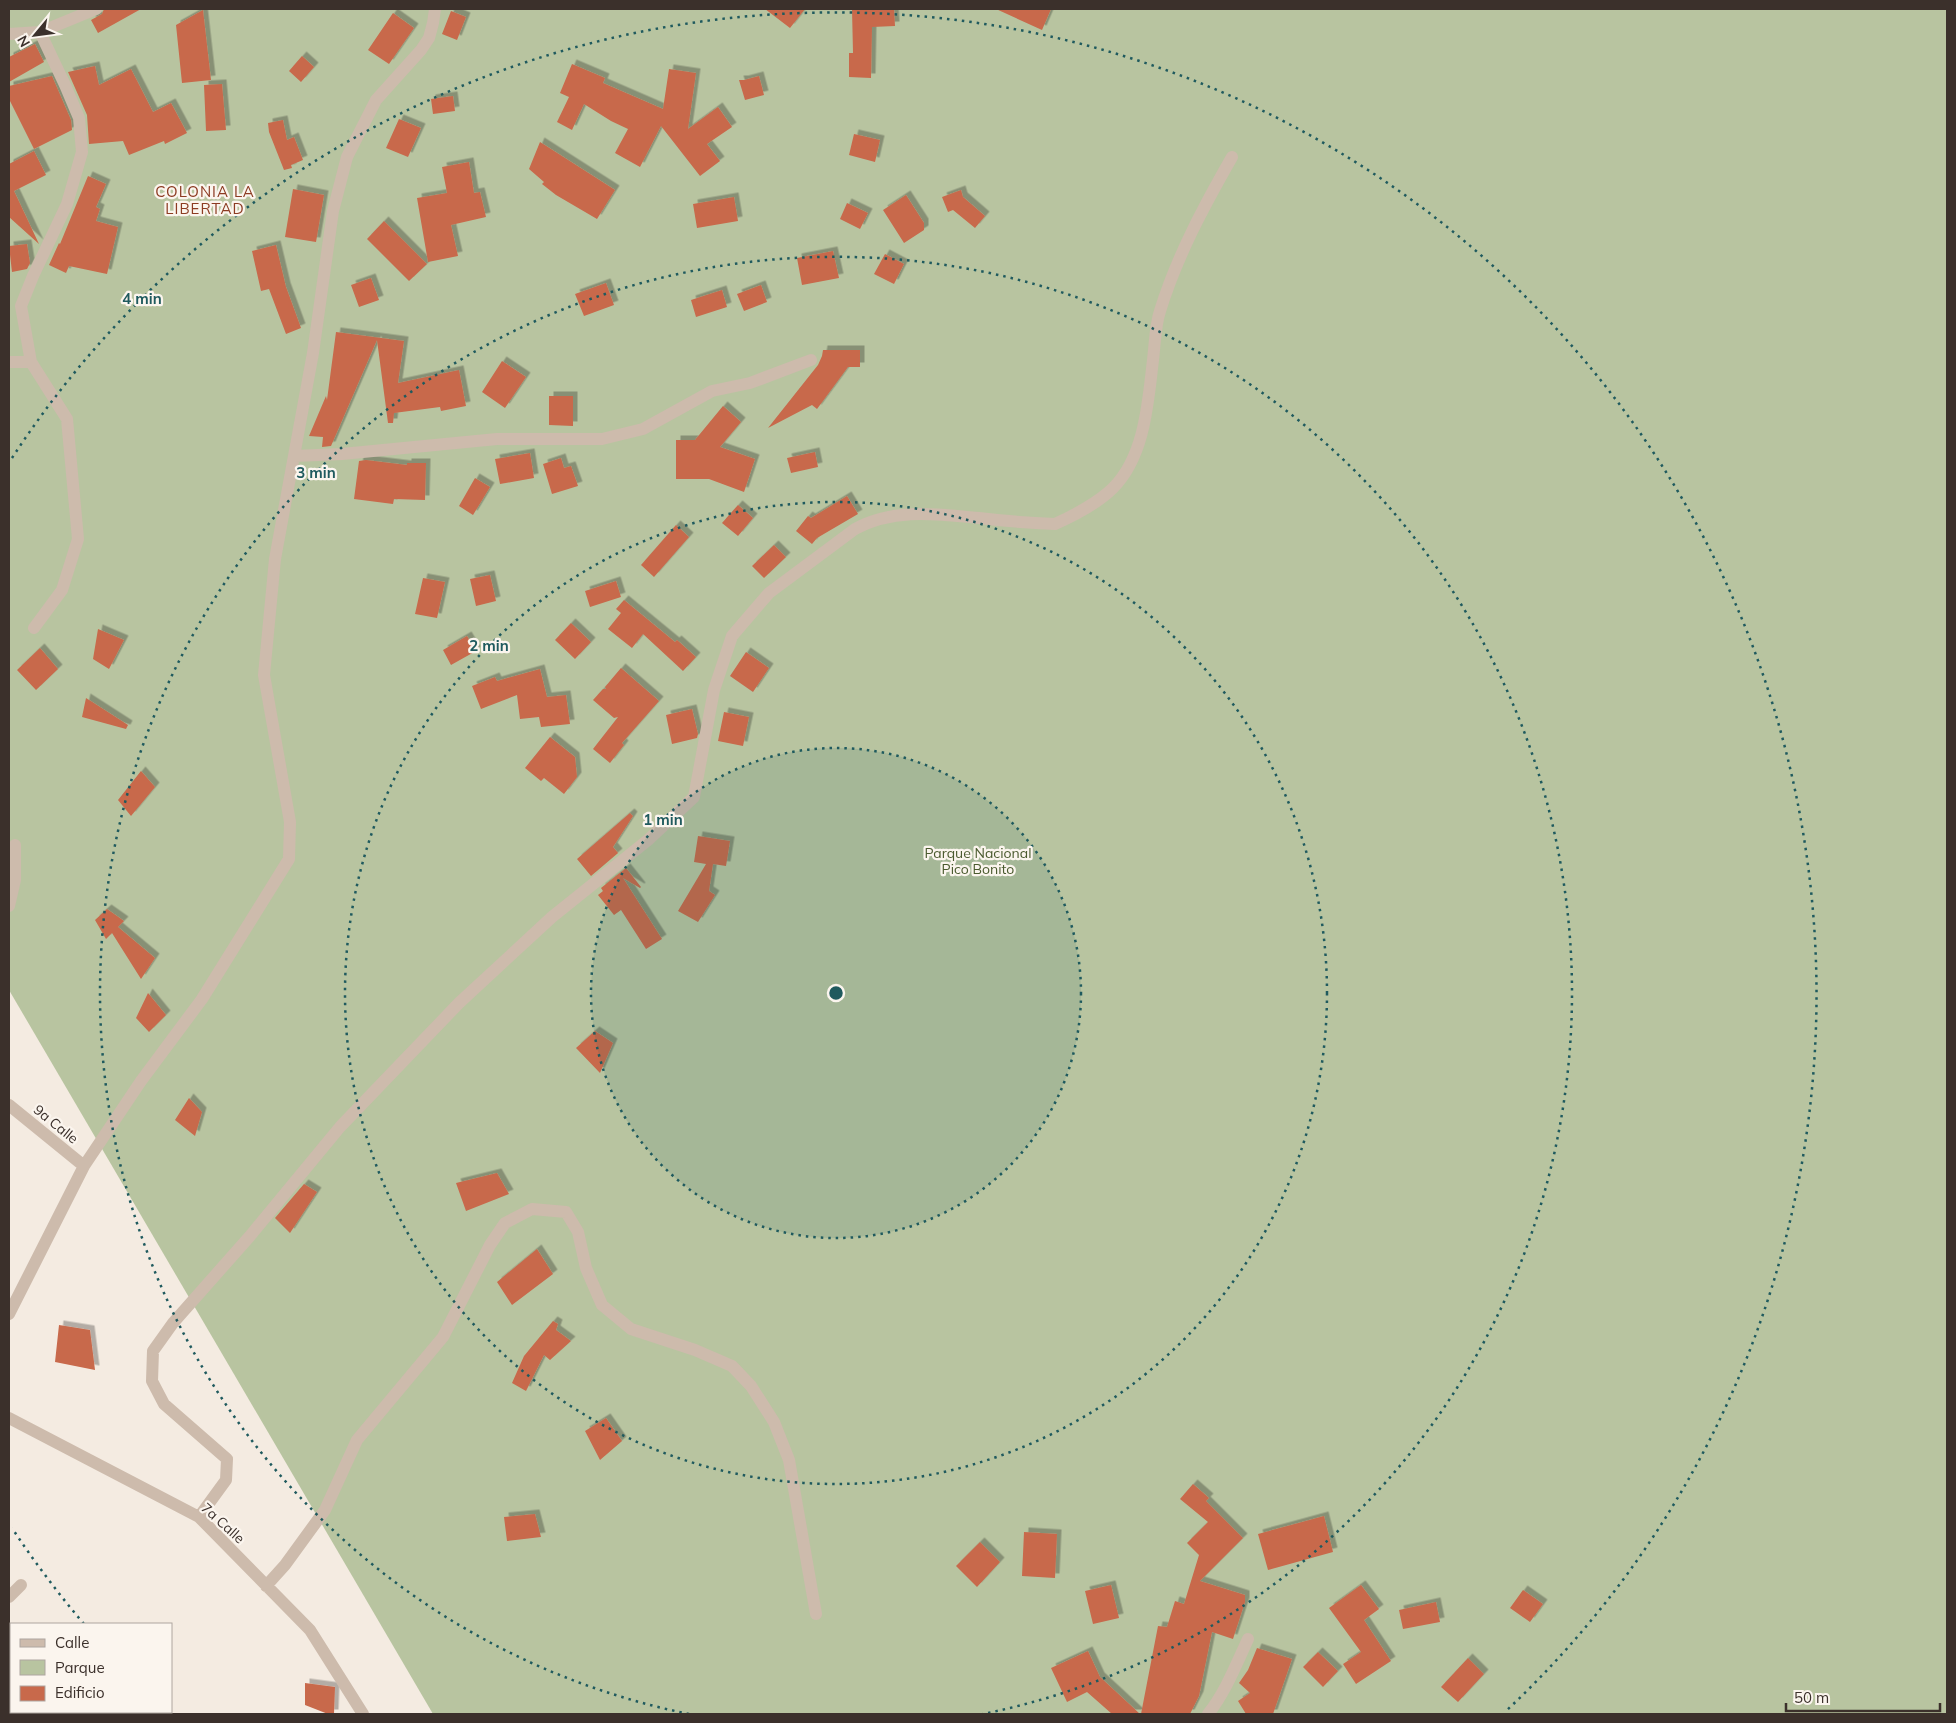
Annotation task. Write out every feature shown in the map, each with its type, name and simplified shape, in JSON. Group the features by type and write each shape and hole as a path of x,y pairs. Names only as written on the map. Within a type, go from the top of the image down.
{"street":[{"path":"9,34 40,32 96,9"},
{"path":"9,1314 84,1166 141,1081 202,999 289,859 290,822 264,675 275,558 313,353 333,211 347,158 376,100 421,50 429,38 435,9"},
{"path":"34,628 62,590 78,539 67,419 31,362 21,306 67,204 82,152 79,118 40,32"},
{"path":"198,1517 226,1480 228,1459 164,1404 152,1381 153,1351 173,1323 340,1127 459,1003 552,917 648,840 694,797 714,690 732,636 770,593 855,529 870,521 884,517 923,513 1055,524 1074,515 1113,488 1132,462 1142,429 1159,313 1162,304 1178,262 1207,201 1232,157"},
{"path":"294,456 342,454 497,440 602,439 643,429 712,390 750,383 812,360"},
{"path":"9,362 31,362"},
{"path":"9,906 15,880 15,845"},
{"name":"9a Calle","path":"9,1105 84,1166"},
{"path":"266,1586 285,1565 325,1510 357,1440 443,1337 490,1245 505,1222 532,1210 566,1212 578,1232 586,1268 602,1305 631,1329 694,1350 732,1366 751,1386 774,1422 789,1460 816,1614"},
{"name":"7a Calle","path":"9,1418 198,1517 310,1630 363,1714"},
{"path":"9,1597 21,1585"},
{"path":"1208,1714 1235,1668 1248,1639"}],"green space":[{"name":"Parque Nacional Pico Bonito","path":"9,9 1947,9 1947,1714 433,1714 9,990"}],"building":[{"path":"104,9 141,9 98,33 91,20 102,14"},
{"path":"765,9 805,9 790,28"},
{"path":"852,9 894,9 895,26 872,27 871,78 849,77 849,53 853,53"},
{"path":"996,9 1051,9 1042,30"},
{"path":"203,10 211,80 182,83 176,25"},
{"path":"451,11 466,17 457,40 442,34"},
{"path":"393,13 414,28 389,64 368,50"},
{"path":"35,44 44,62 9,82 9,57"},
{"path":"302,56 314,67 301,82 289,71"},
{"path":"572,64 605,78 603,83 663,109 669,69 696,73 688,129 718,107 732,127 707,144 720,161 700,176 661,126 640,167 615,153 628,129 584,104 572,130 557,122 569,97 560,93"},
{"path":"95,66 99,85 131,69 153,112 171,103 187,133 165,144 164,141 129,155 123,141 89,144 87,115 68,72"},
{"path":"52,76 71,120 72,130 34,149 9,99 9,86"},
{"path":"759,76 764,95 745,100 739,80"},
{"path":"222,84 226,130 206,131 204,85"},
{"path":"453,96 455,111 433,114 431,99"},
{"path":"399,119 421,128 408,157 386,148"},
{"path":"283,120 287,140 294,137 303,160 291,165 292,168 284,170 269,132 268,123"},
{"path":"854,134 880,140 875,162 849,155"},
{"path":"540,142 615,190 597,219 556,195 542,184 544,182 529,169"},
{"path":"34,151 46,175 14,191 39,244 9,217 9,164"},
{"path":"469,162 474,193 480,192 486,217 451,225 458,256 428,262 417,198 447,193 442,167"},
{"path":"88,176 106,184 96,207 100,209 96,221 118,227 107,274 69,266 66,273 49,265 60,244"},
{"path":"293,189 324,195 316,242 285,237"},
{"path":"961,190 963,197 985,216 975,228 953,210 948,212 942,197"},
{"path":"906,195 924,223 924,230 904,243 883,210"},
{"path":"734,197 738,221 697,228 693,204"},
{"path":"847,203 868,213 860,229 840,219"},
{"path":"384,221 427,264 409,281 367,239"},
{"path":"27,244 30,263 27,269 12,272 9,246"},
{"path":"276,245 286,287 301,328 286,334 269,289 261,291 252,251"},
{"path":"833,251 839,278 802,285 797,258"},
{"path":"885,254 904,264 894,284 874,274"},
{"path":"371,278 379,300 359,307 351,285"},
{"path":"606,283 614,305 584,316 575,294"},
{"path":"761,285 767,302 744,311 737,294"},
{"path":"722,290 727,307 696,317 691,300"},
{"path":"336,332 404,341 398,383 459,370 466,406 441,411 440,407 394,413 393,423 388,423 377,340 331,446 322,447 323,437 309,436 326,396 327,400"},
{"path":"823,350 860,350 860,367 848,367 817,409 812,405 768,428 818,365"},
{"path":"502,361 526,377 505,408 482,392"},
{"path":"549,396 573,396 573,426 549,425"},
{"path":"723,406 741,422 720,447 755,459 744,492 709,479 676,479 676,440 695,440"},
{"path":"815,452 818,467 791,473 787,458"},
{"path":"530,453 534,478 500,484 495,459"},
{"path":"561,458 564,468 571,466 578,486 552,494 543,464"},
{"path":"366,460 407,465 407,463 426,463 425,500 394,499 393,504 354,499 359,461"},
{"path":"475,478 490,487 473,515 459,506"},
{"path":"847,496 858,514 817,538 812,544 796,531 808,516 811,518"},
{"path":"738,505 753,518 738,536 722,523"},
{"path":"676,525 689,537 654,577 641,565"},
{"path":"774,545 786,557 764,578 752,566"},
{"path":"490,575 496,601 476,606 470,579"},
{"path":"423,578 445,582 437,618 415,614"},
{"path":"616,581 621,597 590,607 585,591"},
{"path":"624,600 675,642 677,640 696,657 683,671 643,634 632,648 608,629 621,613 616,609"},
{"path":"571,623 591,642 575,659 555,640"},
{"path":"98,629 124,640 109,669 93,659"},
{"path":"467,636 476,651 451,665 443,650"},
{"path":"40,648 58,669 36,690 17,670"},
{"path":"746,652 769,668 753,692 730,676"},
{"path":"621,668 659,701 622,743 624,745 610,763 593,749 618,717 614,718 593,700 603,689 606,689 605,687"},
{"path":"540,669 547,697 566,695 570,724 541,727 539,717 520,719 517,695 481,709 472,686 495,677 497,681"},
{"path":"86,698 128,725 126,729 82,717"},
{"path":"692,709 698,734 697,738 672,744 666,715"},
{"path":"724,712 749,717 743,746 718,741"},
{"path":"550,737 575,757 577,777 564,794 544,778 541,781 525,768"},
{"path":"141,771 155,787 131,816 118,800"},
{"path":"630,813 633,816 613,847 618,853 591,876 577,859"},
{"path":"698,836 730,841 726,866 713,864 709,891 715,895 698,922 678,911 706,864 694,862"},
{"path":"626,868 641,887 623,878 662,939 646,949 621,910 614,915 598,895 603,891 601,888"},
{"path":"107,909 124,921 118,927 155,958 141,979 112,933 106,939 95,920"},
{"path":"148,993 166,1015 149,1032 136,1018"},
{"path":"595,1031 613,1043 600,1073 576,1048"},
{"path":"189,1098 202,1112 195,1136 175,1120"},
{"path":"497,1173 509,1194 466,1211 456,1183"},
{"path":"304,1184 317,1192 290,1233 275,1218"},
{"path":"537,1249 553,1274 512,1305 497,1282"},
{"path":"553,1321 558,1324 556,1330 571,1341 550,1360 544,1355 526,1391 512,1383 524,1356"},
{"path":"59,1325 90,1330 95,1370 55,1362"},
{"path":"606,1418 622,1441 600,1460 585,1431"},
{"path":"1193,1484 1209,1498 1206,1501 1243,1538 1200,1581 1245,1595 1245,1602 1233,1639 1212,1632 1199,1696 1190,1714 1141,1714 1158,1626 1167,1627 1175,1601 1184,1604 1199,1555 1187,1543 1208,1522 1180,1499"},
{"path":"535,1514 541,1537 507,1541 504,1517"},
{"path":"1324,1516 1333,1552 1268,1570 1258,1534"},
{"path":"1024,1532 1057,1534 1055,1578 1022,1576"},
{"path":"980,1542 1000,1562 977,1587 956,1566"},
{"path":"1111,1585 1119,1618 1093,1624 1085,1591"},
{"path":"1361,1585 1379,1609 1364,1620 1391,1661 1356,1684 1343,1664 1361,1652 1329,1608"},
{"path":"1523,1590 1543,1604 1530,1622 1510,1608"},
{"path":"1436,1602 1440,1622 1403,1629 1399,1610"},
{"path":"1257,1648 1292,1659 1273,1714 1246,1714 1238,1701 1250,1693 1239,1683 1248,1670"},
{"path":"1088,1651 1100,1677 1140,1714 1112,1714 1087,1692 1067,1702 1051,1668"},
{"path":"1318,1652 1338,1671 1323,1687 1303,1667"},
{"path":"1468,1658 1484,1674 1458,1702 1441,1687"},
{"path":"305,1683 335,1687 334,1714 328,1714 305,1705"}],"district":[{"name":"COLONIA LA LIBERTAD","path":"205,200"}]}
